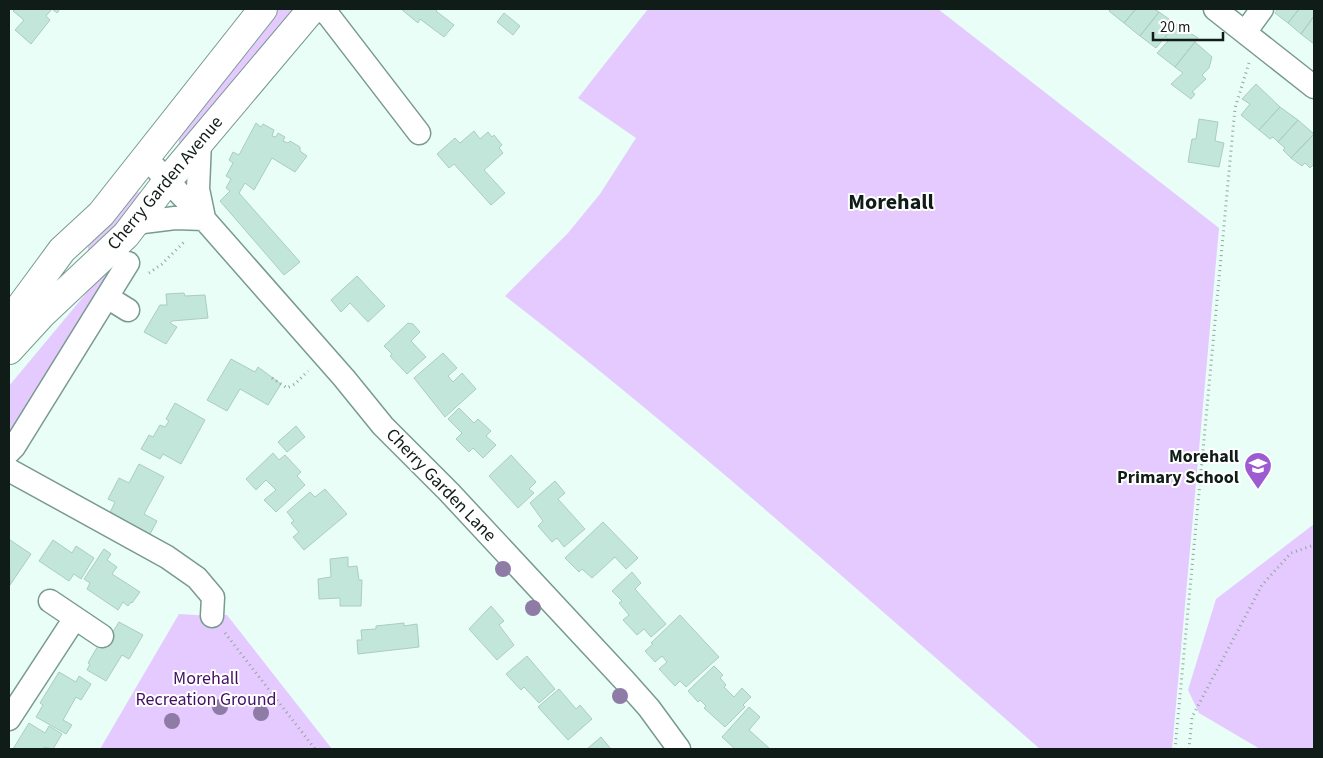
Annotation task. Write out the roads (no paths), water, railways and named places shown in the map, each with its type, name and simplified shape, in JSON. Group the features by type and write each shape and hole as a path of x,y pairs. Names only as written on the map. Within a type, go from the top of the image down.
{"main road":[{"name":"Cherry Garden Avenue","path":"9,322 62,250 100,214 263,9"},
{"name":"Cherry Garden Avenue","path":"9,350 42,314 126,235 200,141 312,9"}],"street":[{"path":"321,9 329,16 419,132"},
{"path":"1215,9 1246,31 1314,87"},
{"path":"1246,31 1262,9"},
{"path":"135,223 174,218 204,219 198,189 200,141"},
{"name":"Cherry Garden Lane","path":"146,158 204,219 344,378 383,426 449,492 625,681 649,708 679,749"},
{"path":"9,452 128,263"},
{"path":"107,298 128,310"},
{"path":"9,470 167,557 197,578 213,596 212,616"},
{"path":"50,602 102,636"},
{"path":"9,719 74,618"}],"place":[{"name":"Morehall Primary School","path":"1258,490"}],"district":[{"name":"Morehall","path":"891,202"}],"park label":[{"name":"Morehall Recreation Ground","path":"206,688"}]}
